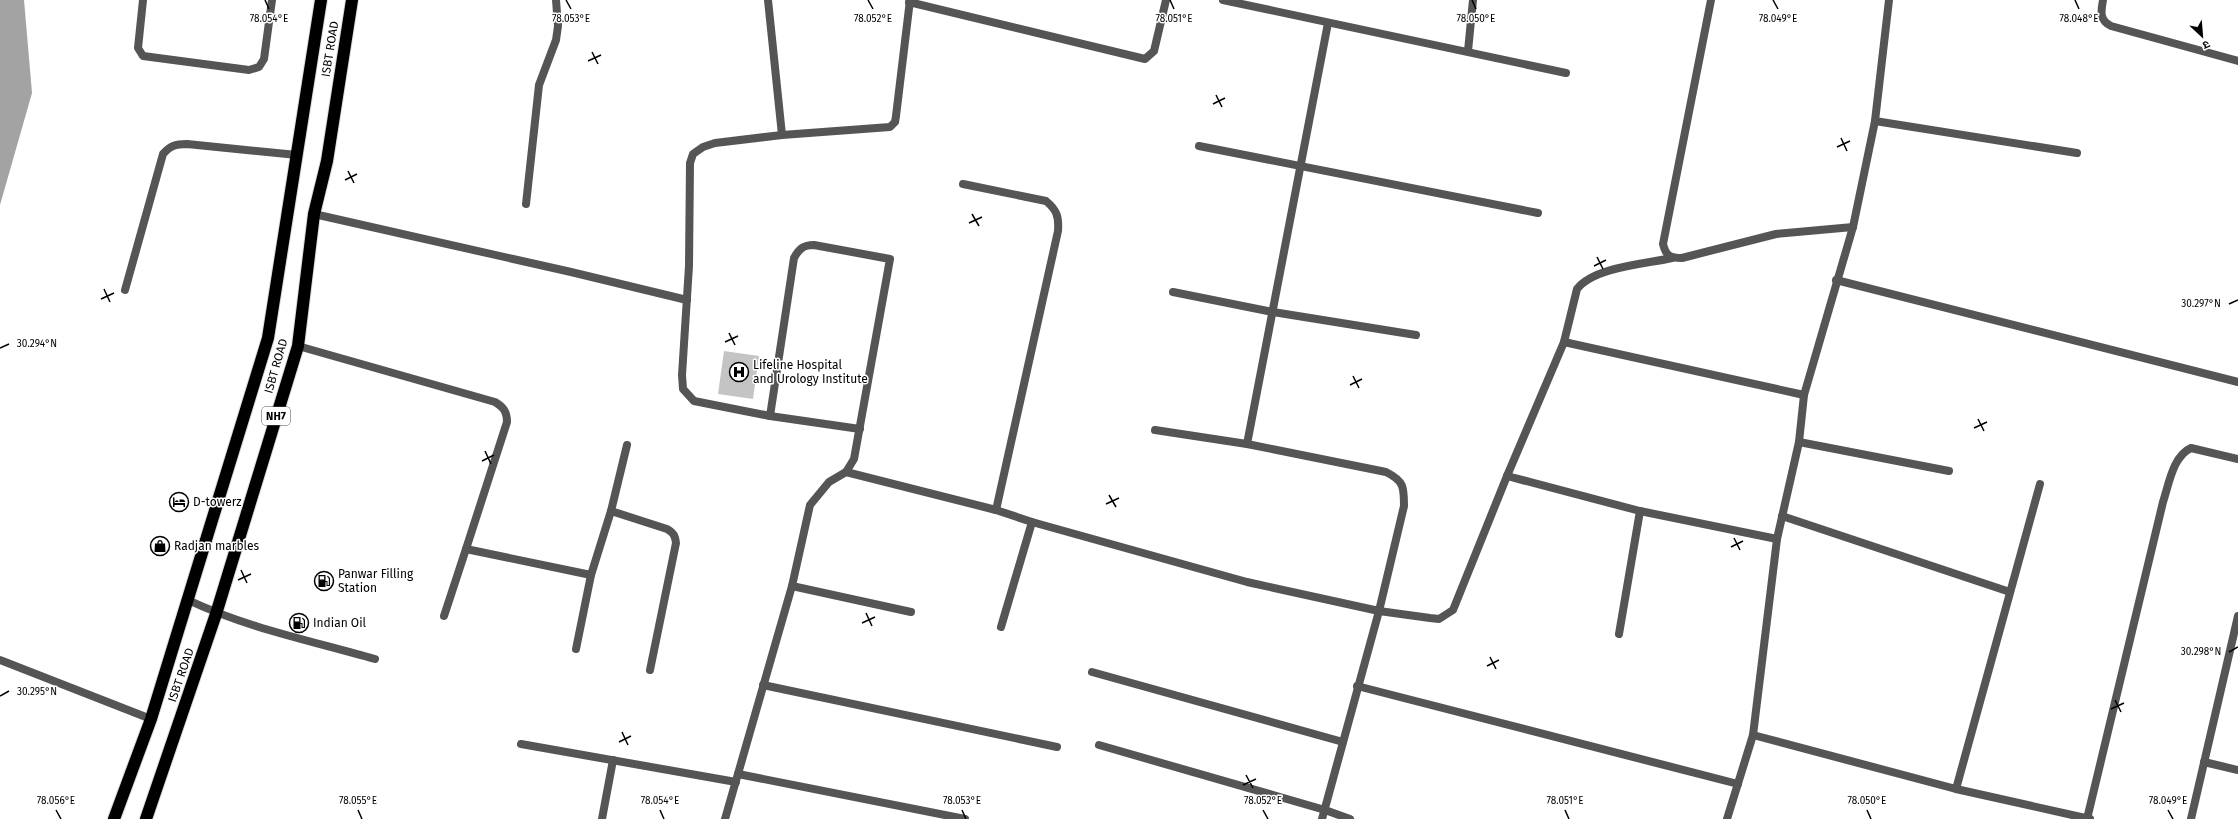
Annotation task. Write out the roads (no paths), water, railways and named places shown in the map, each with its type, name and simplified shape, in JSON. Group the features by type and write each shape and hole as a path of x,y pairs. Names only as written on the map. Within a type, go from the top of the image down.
{"highway":[{"name":"NH7","path":"116,815 151,719 268,338 321,0"},
{"name":"ISBT ROAD","path":"146,819 216,614 298,346 314,214 327,161 352,0"},
{"path":"108,819 116,815"}],"street":[{"path":"143,0 138,48 143,56 148,58 249,70 259,67 264,59 272,0"},
{"path":"526,204 539,85 556,40 558,26 556,0"},
{"path":"768,0 782,135"},
{"path":"860,429 770,416 694,401 683,389 682,375 687,300 690,163 693,154 702,147 714,143 782,135 890,127 895,122 910,1 1145,59 1154,51 1166,0"},
{"path":"1223,0 1566,73"},
{"path":"1468,51 1473,0"},
{"path":"1672,258 1666,253 1663,244 1711,0"},
{"path":"1727,819 1753,735 1777,539 1799,442 1804,395 1836,280 1853,227 1875,121 1889,0"},
{"path":"2103,0 2101,13 2106,24 2238,62"},
{"path":"1246,444 1273,312 1328,23"},
{"path":"1875,121 2077,153"},
{"path":"125,290 163,154 168,148 178,144 187,144 297,155"},
{"path":"1199,146 1538,213"},
{"path":"963,184 1046,201 1055,208 1059,220 1058,231 996,510"},
{"path":"314,214 571,272 687,300"},
{"path":"846,472 996,510 1032,522 1247,582 1379,611 1439,619 1453,610 1507,476 1564,342 1577,289 1583,282 1601,273 1672,258 1682,258 1776,234 1853,227"},
{"path":"725,819 792,586 810,506 829,482 846,472 854,459 890,259 814,244 802,248 794,258 770,416"},
{"path":"1836,280 2238,382"},
{"path":"1173,292 1273,312 1416,335"},
{"path":"1564,342 1804,395"},
{"path":"298,346 495,402 503,407 507,414 507,422 444,616"},
{"path":"1155,430 1246,444 1386,472 1398,478 1404,489 1404,506 1379,611 1322,819"},
{"path":"1799,442 1949,471"},
{"path":"576,649 591,575 611,511 627,445"},
{"path":"1753,735 1956,789 2088,819 2163,502 2178,459 2184,452 2191,448 2238,459"},
{"path":"1507,476 1640,511 1777,539"},
{"path":"1956,789 2040,484"},
{"path":"611,511 667,529 673,532 675,537 675,551 650,670"},
{"path":"1618,634 1640,511"},
{"path":"1782,516 2010,592"},
{"path":"1001,627 1032,522"},
{"path":"466,549 591,575"},
{"path":"792,586 911,612"},
{"path":"188,600 216,614 375,659"},
{"path":"2190,819 2238,616"},
{"path":"0,660 151,719"},
{"path":"1092,672 1343,742"},
{"path":"763,685 1057,747"},
{"path":"1358,686 1738,784"},
{"path":"521,744 613,760 737,778 965,819"},
{"path":"1099,745 1325,810 1350,819"},
{"path":"602,819 613,760"},
{"path":"2204,762 2238,770"}],"place":[{"name":"Lifeline Hospital and Urology Institute","path":"739,372"},
{"name":"D-towerz","path":"179,502"},
{"name":"Radjan marbles","path":"160,546"},
{"name":"Panwar Filling Station","path":"324,581"},
{"name":"Indian Oil","path":"299,623"}]}
